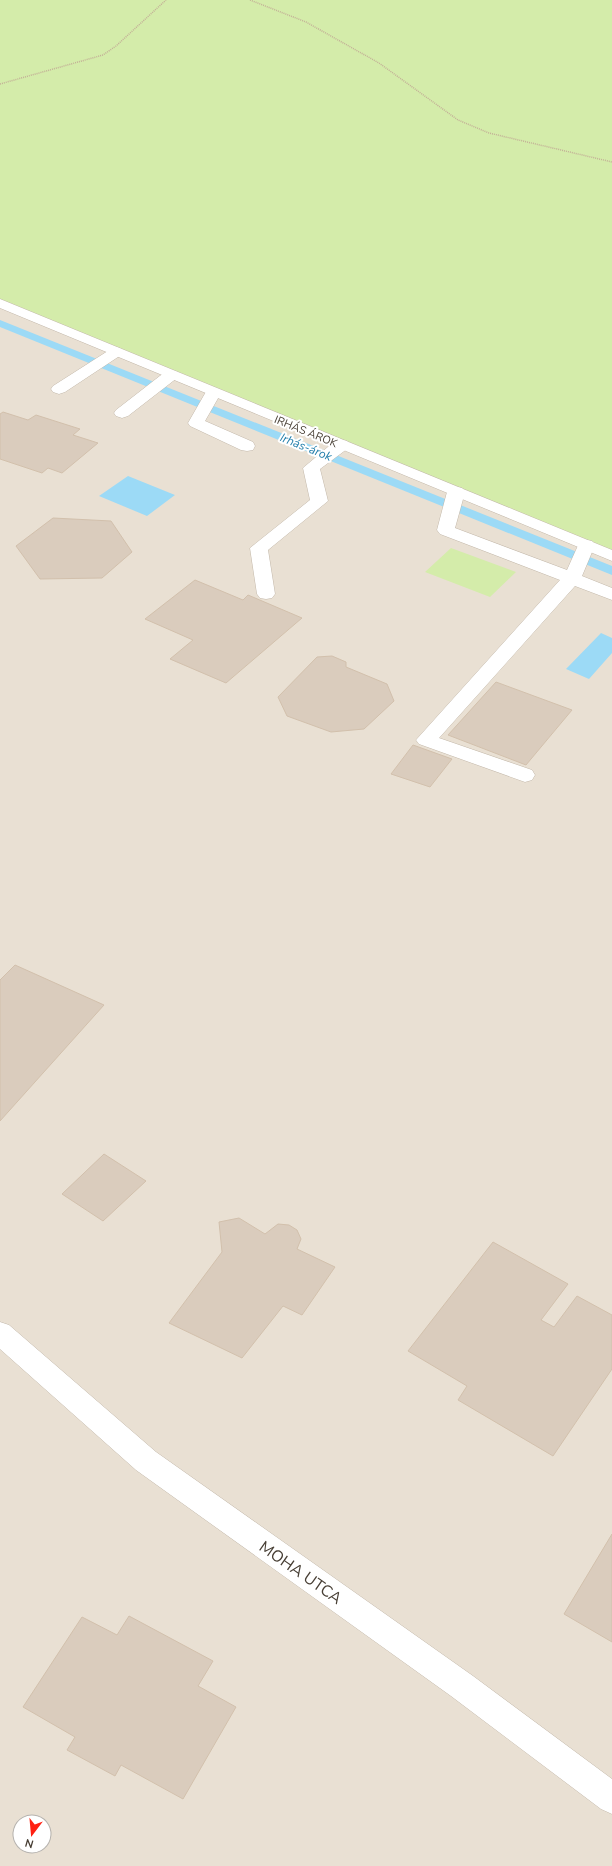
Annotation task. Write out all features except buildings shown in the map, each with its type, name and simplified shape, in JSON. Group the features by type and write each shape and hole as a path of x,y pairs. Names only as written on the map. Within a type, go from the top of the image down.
{"street":[{"name":"IRHÁS ÁROK","path":"1,305 612,556"},
{"path":"59,389 116,352"},
{"path":"122,413 171,375"},
{"path":"213,393 196,423 246,446"},
{"path":"266,594 259,548 319,501 311,468 341,445"},
{"path":"456,492 446,530 572,578 612,595"},
{"path":"525,775 426,740 572,578 586,545"},
{"name":"MOHA UTCA","path":"0,1333 51,1376 146,1461 462,1686 612,1798"}],"path":[{"path":"0,84 103,55 116,46 166,0"},
{"path":"250,0 306,22 379,63 458,120 489,133 612,162"}],"shaded area":[{"path":"0,303 612,556 612,1866 0,1866"}],"green space":[{"path":"0,0 612,0 612,556 0,303"},
{"path":"451,548 516,572 490,597 425,572"}],"water":[{"path":"128,476 175,495 147,516 99,496"},
{"path":"601,633 612,638 612,653 589,679 566,669"}],"waterway":[{"name":"Irhás-árok","path":"0,323 612,571"}]}
